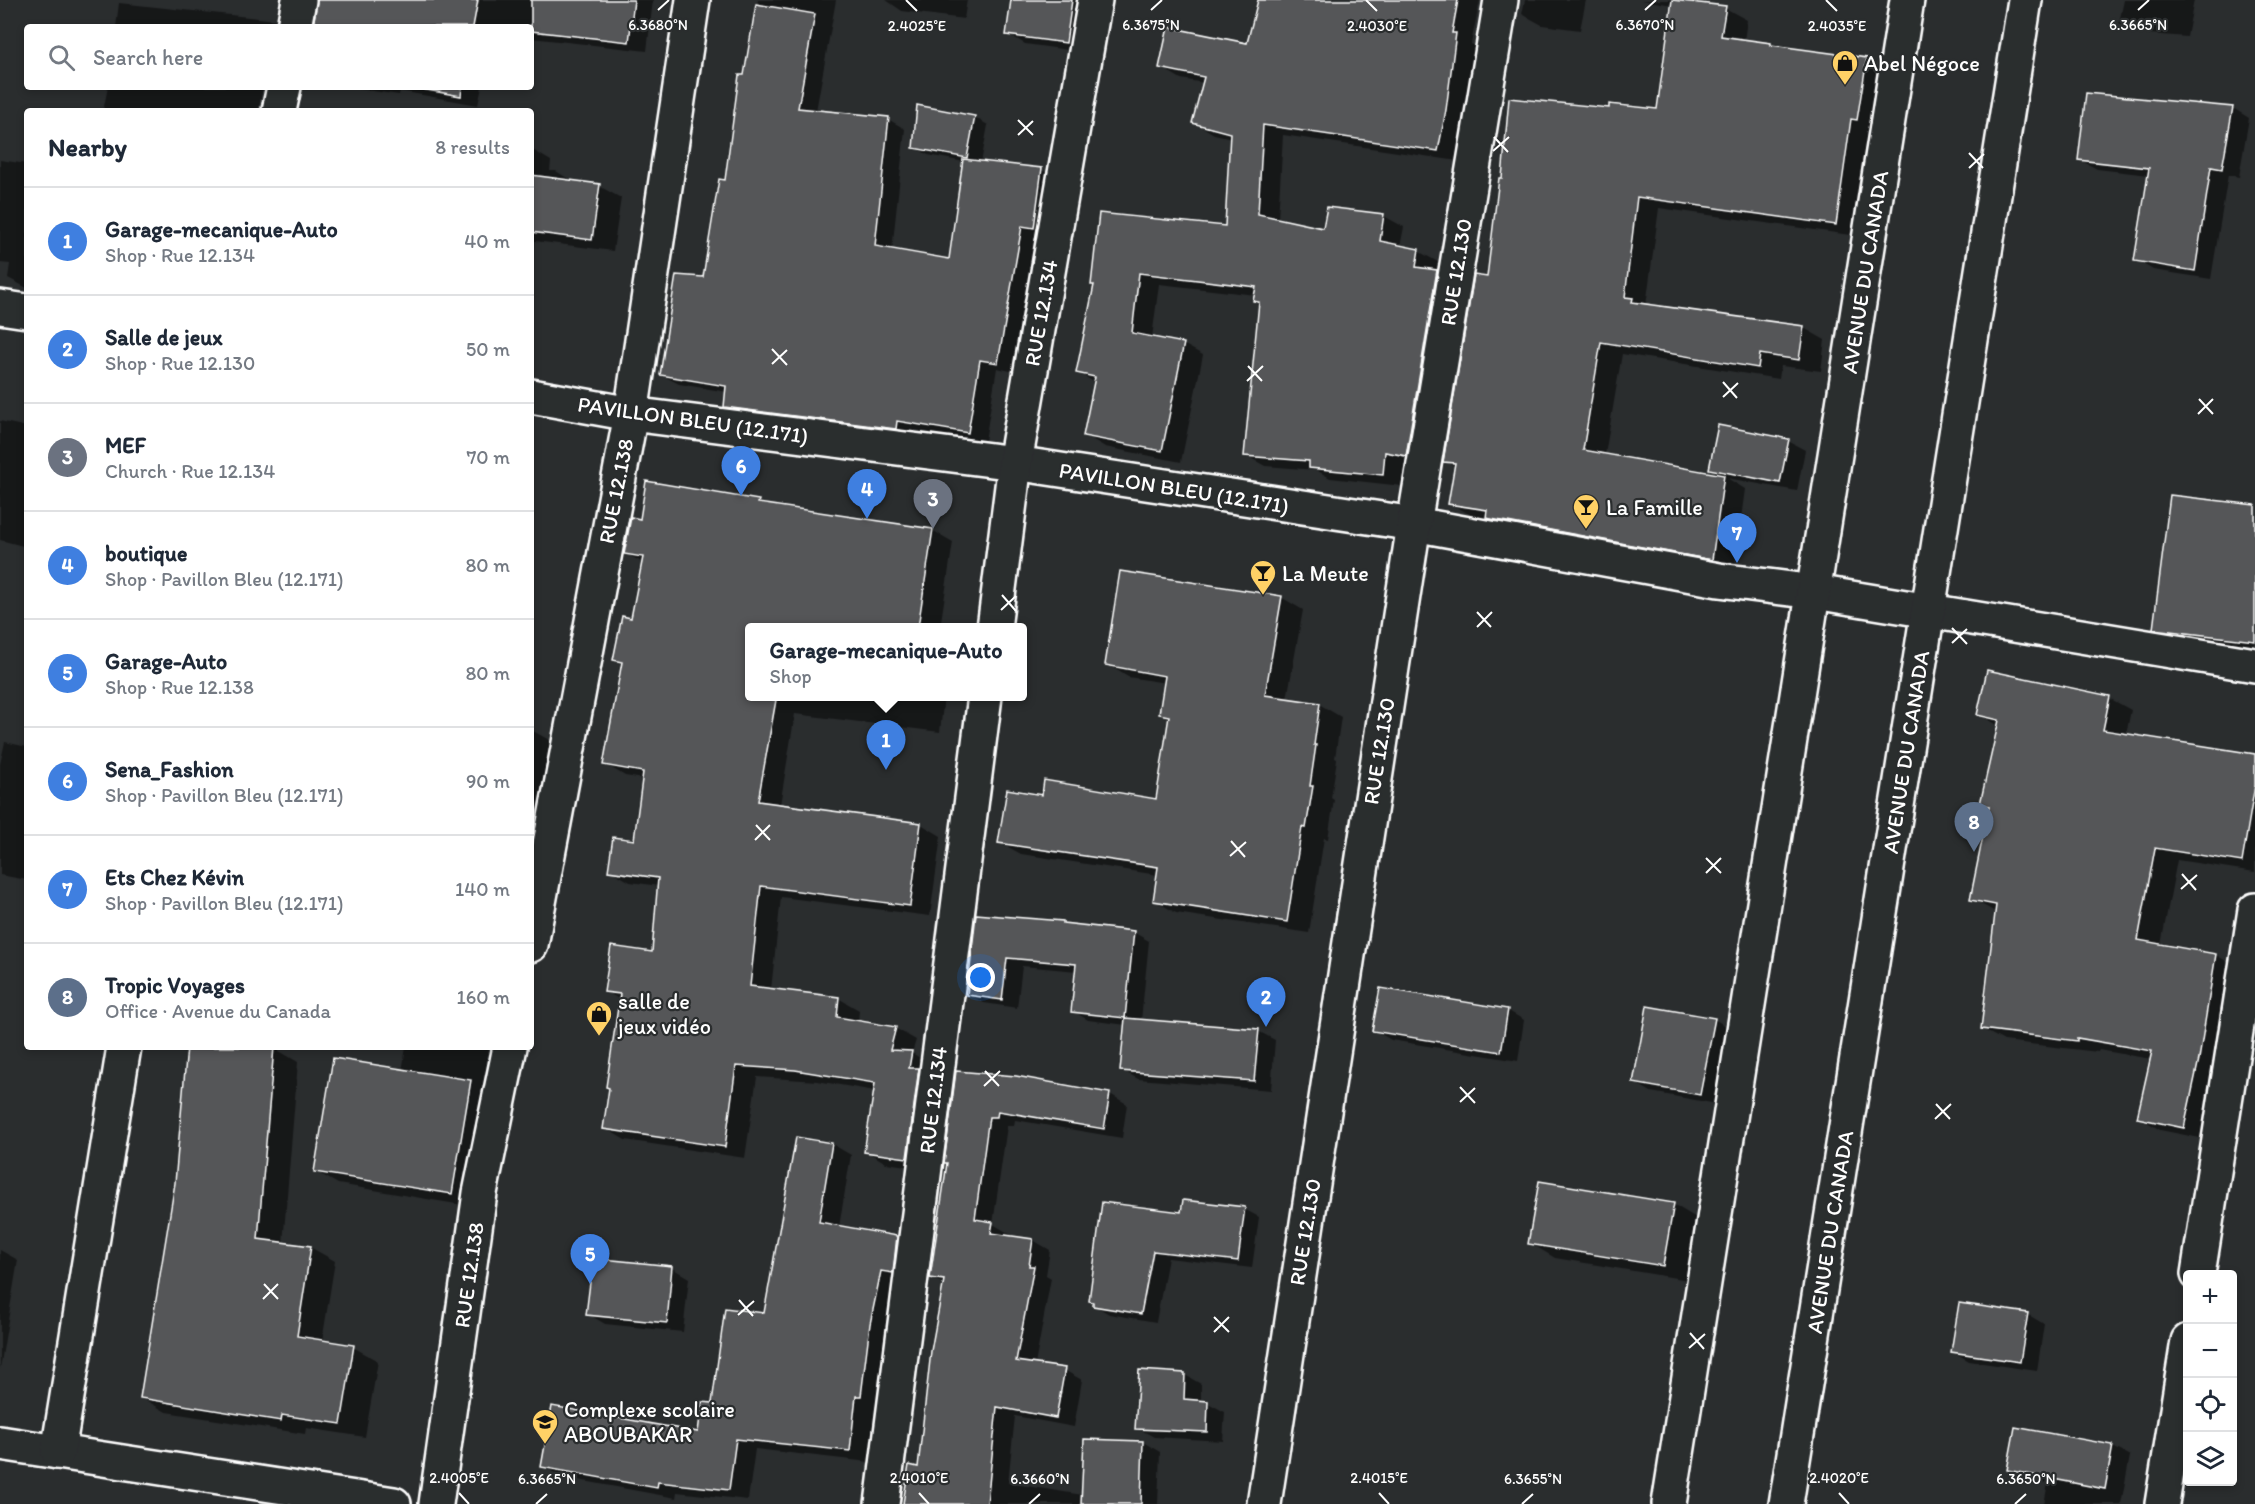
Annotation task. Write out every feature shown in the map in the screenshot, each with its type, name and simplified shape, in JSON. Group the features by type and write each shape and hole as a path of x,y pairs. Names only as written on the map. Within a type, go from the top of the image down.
{"street":[{"path":"294,24 298,0"},
{"name":"RUE 12.138","path":"534,929 631,414 693,0"},
{"name":"RUE 12.134","path":"995,623 1015,463 1095,0"},
{"name":"RUE 12.130","path":"1264,1504 1414,524 1502,0"},
{"name":"AVENUE DU CANADA","path":"1669,1504 1907,0"},
{"name":"AVENUE DU CANADA","path":"1786,1504 2025,0"},
{"path":"280,108 283,90"},
{"path":"0,307 24,311"},
{"name":"PAVILLON BLEU (12.171)","path":"534,397 631,414 1015,463 1414,524 1719,580 1815,592 2255,665"},
{"name":"RUE 12.134","path":"882,1504 984,701"},
{"path":"2199,1270 2255,910"},
{"path":"57,1452 124,1050"},
{"name":"RUE 12.138","path":"436,1504 480,1192 509,1050"},
{"path":"2162,1504 2183,1367"},
{"path":"0,1443 394,1504"}],"building":[{"path":"317,0 478,0 474,24 313,24"},
{"path":"531,0 634,0 629,42 534,31 534,24 531,24"},
{"path":"1011,0 1072,0 1066,43 1006,35"},
{"path":"1258,0 1458,0 1452,33 1456,33 1446,110 1438,151 1263,125 1258,214 1323,228 1327,207 1384,214 1380,241 1419,249 1416,267 1437,270 1406,456 1385,452 1383,475 1309,468 1309,461 1244,456 1259,302 1253,301 1256,287 1139,273 1132,333 1184,343 1162,451 1083,436 1095,377 1076,373 1094,285 1091,285 1099,213 1225,226 1230,133 1192,123 1204,77 1159,68 1168,27 1247,43"},
{"path":"1672,0 1726,6 1721,36 1867,58 1857,120 1851,119 1836,225 1637,197 1625,297 1633,298 1632,302 1804,326 1799,360 1760,354 1758,368 1601,342 1583,450 1724,475 1712,560 1486,518 1487,510 1448,504 1455,463 1443,462 1474,275 1487,277 1499,178 1502,178 1509,98 1609,108 1609,104 1657,109"},
{"path":"756,4 815,14 798,108 889,117 875,246 949,259 963,159 1042,168 1034,228 1022,226 998,363 980,360 968,433 897,421 896,429 724,407 726,386 660,375 676,275 703,277 719,179 725,180 739,75 744,75"},
{"path":"427,90 462,90 461,96"},
{"path":"2086,93 2233,107 2222,169 2211,167 2195,271 2134,261 2149,168 2078,160"},
{"path":"917,105 975,116 967,158 913,148"},
{"path":"534,175 600,184 592,240 534,232"},
{"path":"1718,425 1789,439 1780,483 1709,469"},
{"path":"646,481 759,500 758,503 933,529 919,623 745,623 745,701 776,701 758,801 921,823 910,906 761,886 750,986 839,997 837,1017 896,1027 890,1050 912,1051 909,1068 919,1068 907,1158 864,1152 875,1083 795,1070 736,1066 725,1147 603,1129 609,1088 606,1087 620,994 604,992 611,946 652,952 658,878 608,871 613,837 634,840 643,772 603,765 622,662 613,660 622,616 631,618 643,557 624,554 631,517 640,519"},
{"path":"2170,495 2255,505 2255,641 2153,629"},
{"path":"1120,571 1282,596 1265,695 1320,703 1310,786 1313,786 1306,828 1302,827 1287,922 1153,901 1158,867 998,843 1007,789 1042,795 1044,780 1156,799 1169,716 1159,714 1165,676 1105,665"},
{"path":"1987,670 2110,696 2103,730 2255,754 2255,785 2242,862 2155,848 2138,940 2216,954 2199,1059 2184,1128 2137,1118 2152,1051 2077,1038 2077,1041 1981,1029 1996,905 1970,900 1989,806 1980,804 1999,720 1977,715"},
{"path":"976,914 1063,921 1063,923 1134,931 1125,1018 1071,1012 1076,964 1007,958 1002,1000 967,995"},
{"path":"1380,988 1508,1009 1501,1052 1372,1031"},
{"path":"1647,1006 1715,1018 1700,1095 1633,1083"},
{"path":"1125,1018 1259,1029 1254,1081 1120,1071"},
{"path":"187,1050 274,1050 258,1239 311,1246 297,1336 354,1345 341,1424 282,1415 281,1421 140,1398 175,1183"},
{"path":"333,1058 471,1080 452,1194 314,1172"},
{"path":"956,1071 1016,1076 1110,1093 1104,1129 998,1111 997,1117 989,1117 975,1219 993,1222 991,1233 1033,1239 1029,1266 1034,1266 1016,1361 1065,1368 1056,1418 997,1407 987,1504 903,1504 909,1465 918,1467 931,1351 944,1280 930,1278 947,1163 944,1163"},
{"path":"796,1137 832,1143 819,1222 897,1236 893,1273 881,1271 870,1324 861,1396 856,1396 850,1451 736,1439 729,1490 658,1482 657,1488 541,1467 552,1406 698,1432 702,1402 712,1403 725,1308 764,1313"},
{"path":"1539,1181 1674,1203 1663,1266 1528,1244"},
{"path":"1183,1200 1245,1207 1238,1261 1153,1251 1141,1314 1093,1306 1093,1302 1089,1301 1102,1202 1181,1212"},
{"path":"593,1258 672,1266 667,1323 586,1315"},
{"path":"1959,1303 2028,1313 2020,1362 1951,1352"},
{"path":"1139,1370 1185,1373 1184,1399 1208,1401 1207,1432 1135,1429"},
{"path":"2015,1427 2113,1445 2105,1489 2007,1470"},
{"path":"1084,1439 1143,1441 1141,1504 1081,1504"}],"place":[{"name":"Abel Négoce","path":"1845,86"},
{"name":"Sena_Fashion","path":"741,496"},
{"name":"boutique","path":"867,519"},
{"name":"MEF","path":"933,529"},
{"name":"La Famille","path":"1586,530"},
{"name":"Ets Chez Kévin","path":"1737,563"},
{"name":"La Meute","path":"1263,596"},
{"name":"Garage-mecanique-Auto","path":"886,770"},
{"name":"Tropic Voyages","path":"1974,852"},
{"name":"Salle de jeux","path":"1266,1027"},
{"name":"salle de jeux vidéo","path":"599,1037"},
{"name":"Garage-Auto","path":"590,1284"},
{"name":"Complexe scolaire ABOUBAKAR","path":"545,1445"}]}
